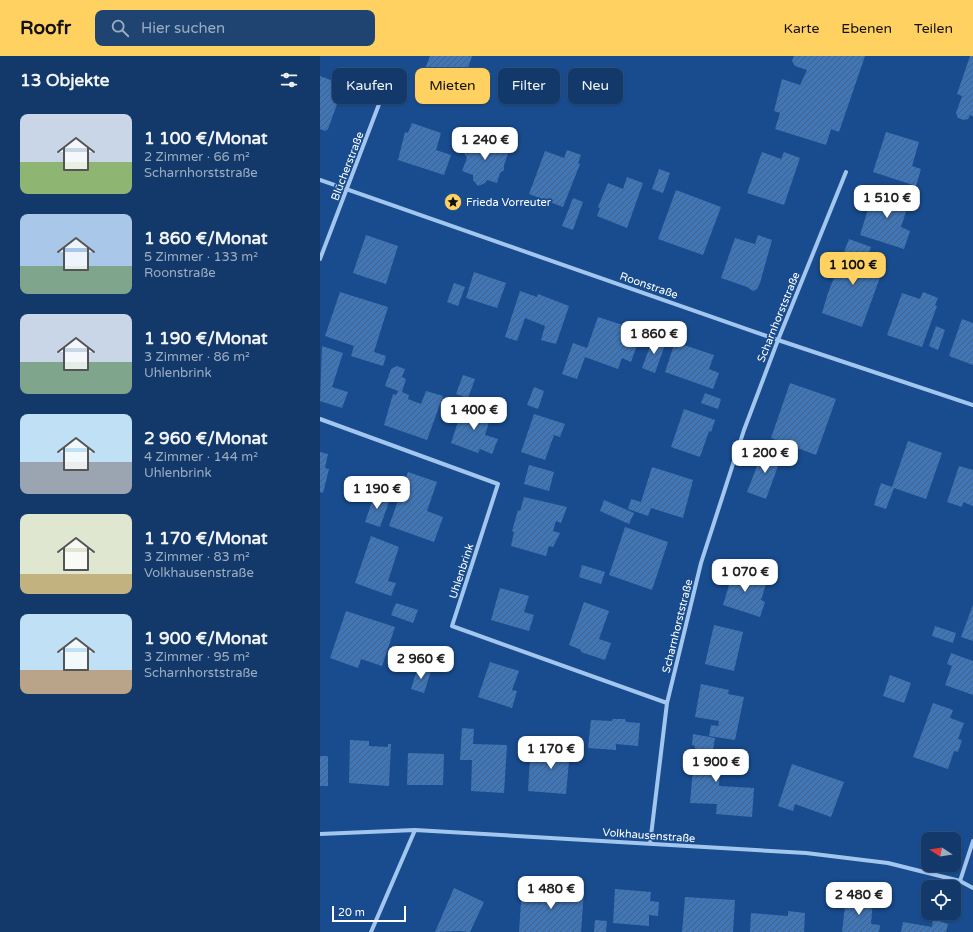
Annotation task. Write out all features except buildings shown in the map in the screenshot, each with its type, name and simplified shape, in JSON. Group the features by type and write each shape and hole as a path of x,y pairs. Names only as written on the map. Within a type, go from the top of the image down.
{"street":[{"name":"Blücherstraße","path":"320,259 379,104"},
{"name":"Scharnhorststraße","path":"650,844 667,703 701,563 744,430 778,340 846,172"},
{"name":"Roonstraße","path":"320,180 778,340 973,405"},
{"name":"Uhlenbrink","path":"320,419 498,484 452,626 667,703"},
{"name":"Volkhausenstraße","path":"320,834 415,830 806,853 888,863 956,880"},
{"path":"371,932 415,830"},
{"path":"960,880 973,842"},
{"name":"Volkhausenstraße","path":"961,882 973,888"}],"place":[{"name":"Frieda Vorreuter","path":"453,202"}]}
